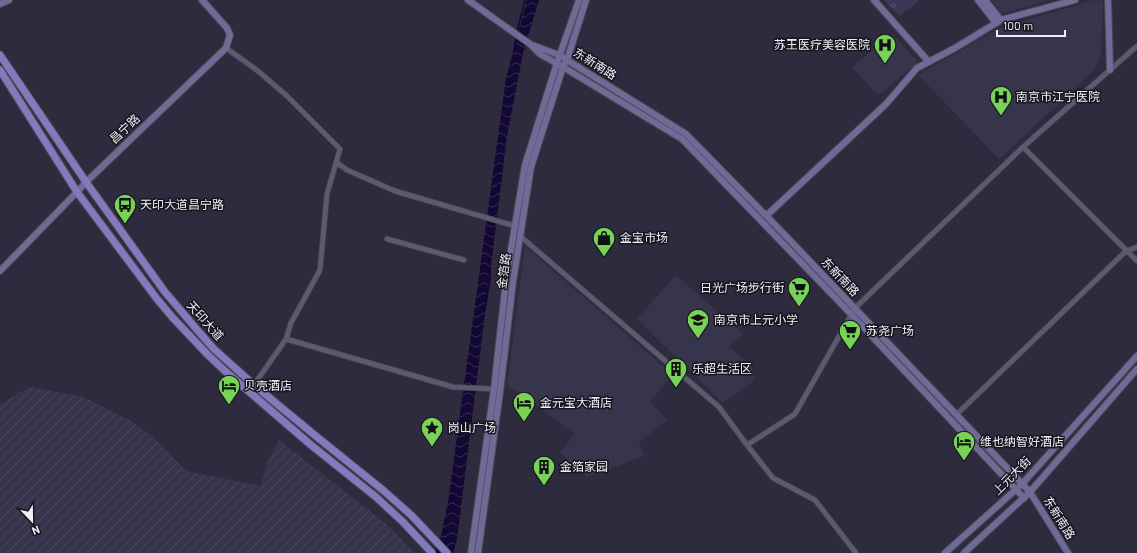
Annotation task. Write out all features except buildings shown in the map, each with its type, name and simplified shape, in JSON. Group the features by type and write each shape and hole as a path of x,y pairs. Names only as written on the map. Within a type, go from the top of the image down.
{"main road":[{"path":"0,4 9,0"},
{"path":"202,0 227,28 230,35 226,48"},
{"path":"468,0 530,44"},
{"name":"金箔路","path":"471,553 494,390 506,280 525,165 557,63 579,0"},
{"name":"金箔路","path":"478,553 513,282 531,167 586,0"},
{"path":"874,0 929,62"},
{"path":"978,0 998,22"},
{"path":"985,0 998,22"},
{"path":"766,216 886,104 917,68 998,22 1076,0"},
{"path":"1108,0 1110,70"},
{"name":"东新南路","path":"530,44 560,55 686,134 957,414 1030,492 1068,553"},
{"name":"东新南路","path":"530,44 540,54 682,139 851,314 1024,498"},
{"name":"昌宁路","path":"0,271 86,182 226,48"},
{"name":"天印大道","path":"0,55 86,182 181,312 214,349 254,385 384,490 411,515 447,553"},
{"name":"天印大道","path":"0,70 77,192 157,299 208,355 310,445 376,497 430,551"},
{"name":"上元大街","path":"945,553 1022,484 1137,356"},
{"name":"上元大街","path":"964,553 1030,492 1137,369"}],"street":[{"path":"747,445 794,414 855,308 1023,147 1137,46"},
{"path":"226,48 258,71 287,96 340,149 327,194 320,270 291,323 286,339 254,385"},
{"path":"1023,147 1137,261"},
{"path":"336,162 347,170 395,191 515,226"},
{"path":"520,236 719,406 773,478 815,500 856,553"},
{"path":"387,239 464,260"},
{"path":"957,414 1126,251 1137,246"},
{"path":"286,339 453,387 494,390"}],"shaded area":[{"path":"991,0 1049,0 1002,14"},
{"name":"南京市江宁医院","path":"1093,0 1103,1 1101,55 1095,70 999,159 918,75 998,29"},
{"name":"苏王医疗美容医院","path":"893,34 918,62 878,96 852,67"},
{"path":"525,246 673,375 650,401 667,420 639,442 644,456 587,477 560,453 574,434 529,399 507,385"},
{"name":"南京市上元小学","path":"676,275 743,334 729,347 752,367 755,380 723,403 637,319"},
{"path":"30,387 81,396 131,421 157,440 186,471 261,486 266,465 279,440 386,524 415,553 0,553 0,404"}],"green space":[{"path":"884,0 920,0 899,16"}],"water":[{"path":"527,0 539,0 523,53 507,136 457,540 453,553 434,553 440,541 448,502 506,78"}],"waterway":[{"path":"517,32 525,0"},
{"path":"514,51 516,37"},
{"path":"485,310 490,280 490,268"}],"place":[{"name":"苏王医疗美容医院","path":"885,64"},
{"name":"南京市江宁医院","path":"1001,116"},
{"name":"天印大道昌宁路","path":"125,224"},
{"name":"金宝市场","path":"604,258"},
{"name":"日光广场步行街","path":"799,308"},
{"name":"南京市上元小学","path":"698,340"},
{"name":"苏尧广场","path":"850,350"},
{"name":"乐超生活区","path":"676,388"},
{"name":"贝壳酒店","path":"229,406"},
{"name":"金元宝大酒店","path":"524,422"},
{"name":"岗山广场","path":"432,448"},
{"name":"维也纳智好酒店","path":"964,462"},
{"name":"金箔家园","path":"544,486"}]}
